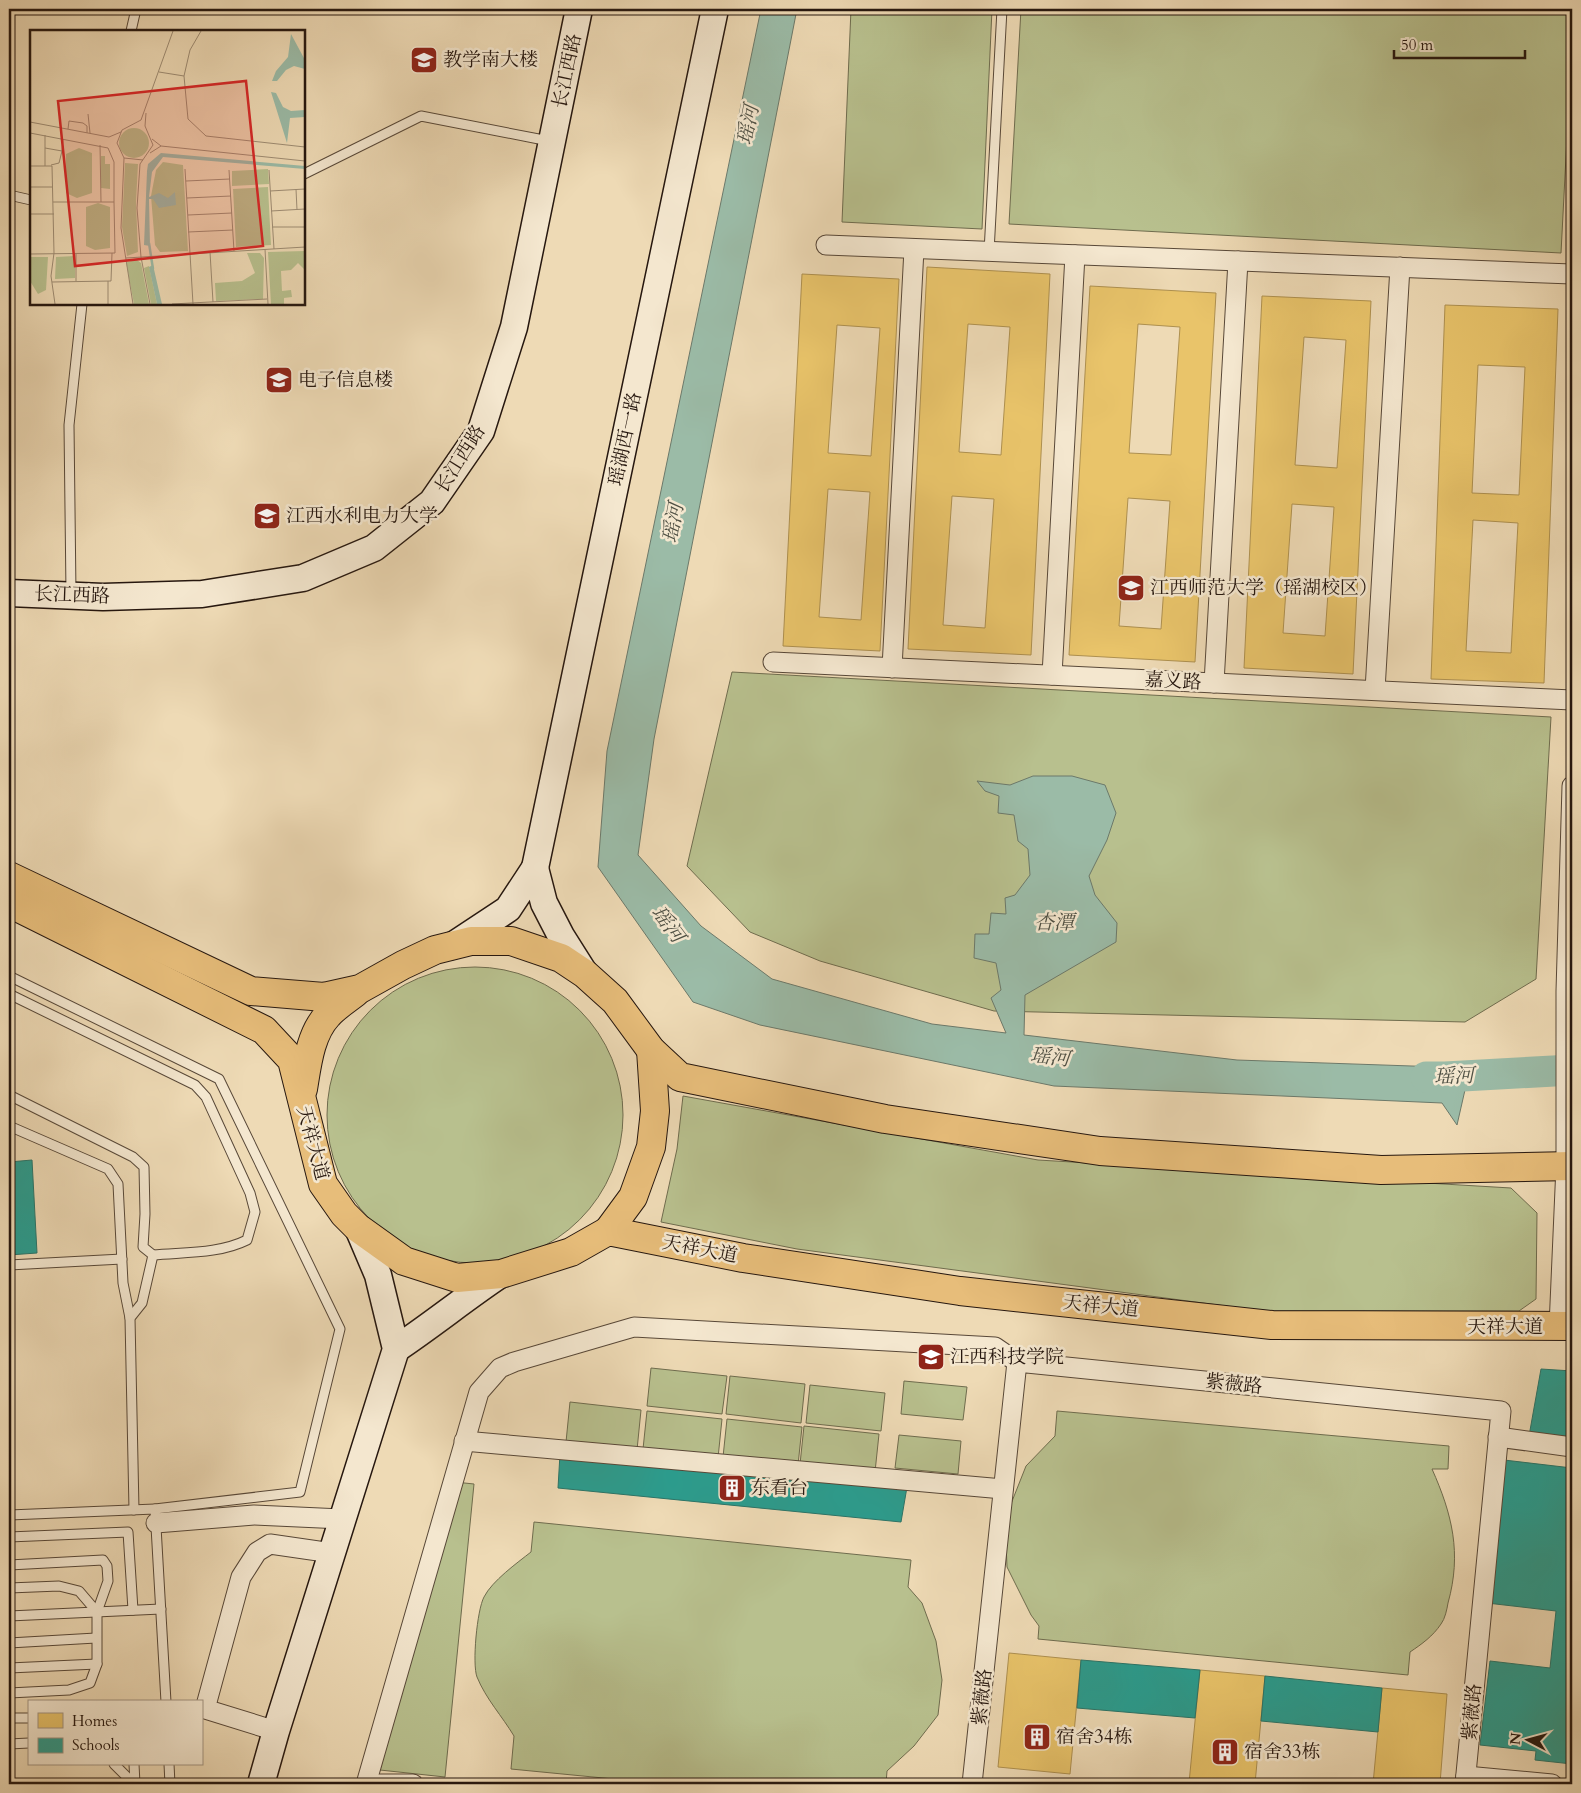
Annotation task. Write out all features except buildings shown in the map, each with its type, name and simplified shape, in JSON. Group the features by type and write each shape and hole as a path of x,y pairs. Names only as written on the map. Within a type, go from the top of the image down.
{"main road":[{"path":"9,876 251,991 324,997 360,989"},
{"name":"天祥大道","path":"9,903 264,1030 292,1060 323,1184 344,1214 358,1228 404,1261 457,1278 501,1274 571,1252 608,1231 743,1258 960,1291 1272,1325 1566,1327"},
{"path":"301,1100 308,1058 315,1037 327,1016 360,989 435,950 472,941 510,941 562,958 585,974 615,1001 651,1050 680,1077 885,1119 1100,1151 1381,1170 1569,1166"},
{"path":"608,1231 633,1197 651,1147 655,1110 651,1050"}],"street":[{"name":"长江西路","path":"9,593 103,597 202,594 304,578 374,548 432,502 481,431 514,327 579,9"},
{"name":"瑶湖西一路","path":"535,868 715,9"},
{"path":"826,245 1572,274"},
{"path":"892,668 914,249"},
{"path":"1052,675 1075,255"},
{"path":"1214,683 1238,261"},
{"path":"1375,690 1400,267"},
{"name":"嘉义路","path":"773,662 1572,700"},
{"path":"1566,1327 1569,1166 1566,991 1570,924 1572,786"},
{"path":"452,946 508,909 535,868"},
{"path":"535,868 544,903 561,936 585,974"},
{"path":"261,1784 396,1349 378,1275 358,1228"},
{"path":"396,1349 501,1274"},
{"path":"413,1784 368,1784 479,1392 500,1368 514,1362 634,1327 995,1347 1017,1362"},
{"name":"紫薇路","path":"972,1784 1017,1362 1501,1411 1466,1780"},
{"path":"1498,1438 1572,1447"},
{"path":"464,1441 1004,1489"},
{"path":"156,1516 254,1515 342,1519"},
{"path":"276,1731 205,1708 240,1576 257,1552 270,1544 332,1553"},
{"path":"1466,1780 1552,1784"}],"lane":[{"path":"131,30 136,9"},
{"path":"989,252 1002,9"},
{"path":"305,174 421,116 552,142"},
{"path":"9,195 30,200"},
{"path":"71,596 68,425 82,305"},
{"path":"9,976 219,1079 340,1329 300,1492 156,1516 134,1510 9,1515"},
{"path":"9,994 195,1085 206,1096 250,1193 255,1212 247,1240 235,1246 217,1250 153,1255 142,1247 145,1214 144,1167 133,1157 9,1095"},
{"path":"9,1126 108,1170 118,1184 123,1283 130,1318 134,1510"},
{"path":"130,1318 142,1304 153,1255"},
{"path":"9,1265 122,1260"},
{"path":"156,1516 166,1700"},
{"path":"9,1538 128,1532 133,1610"},
{"path":"9,1565 104,1560 107,1566 108,1581 97,1612 97,1664 90,1683 69,1690 9,1693"},
{"path":"9,1588 58,1586 79,1591 97,1612"},
{"path":"9,1616 161,1609"},
{"path":"9,1643 96,1638"},
{"path":"9,1668 97,1664"},
{"path":"9,1718 28,1718"},
{"path":"9,1744 28,1743"},
{"path":"116,1766 135,1784"},
{"path":"134,1766 135,1784"},
{"path":"169,1766 170,1784"}],"shaded area":[{"path":"851,9 992,9 982,229 842,222"},
{"path":"1021,9 1572,9 1561,253 1009,224"},
{"path":"732,672 1551,717 1536,979 1465,1022 994,1011 820,961 750,932 687,866"},
{"path":"460,967 490,967 518,973 545,984 569,1000 590,1021 606,1045 617,1072 623,1100 621,1144 606,1185 590,1209 569,1230 545,1246 518,1257 490,1263 460,1263 432,1257 405,1246 381,1230 360,1209 344,1185 333,1158 327,1130 327,1100 333,1072 344,1045 360,1021 381,1000 405,984 432,973"},
{"path":"683,1096 1038,1160 1511,1188 1537,1213 1536,1299 1519,1311 1263,1311 797,1249 661,1222 677,1149"},
{"path":"651,1368 727,1376 722,1414 647,1406"},
{"path":"730,1376 805,1384 801,1423 726,1414"},
{"path":"904,1381 967,1387 963,1420 901,1414"},
{"path":"810,1385 885,1393 881,1431 806,1423"},
{"path":"570,1402 641,1410 637,1450 566,1442"},
{"path":"647,1411 722,1419 718,1458 643,1449"},
{"path":"1057,1411 1449,1446 1448,1469 1432,1469 1445,1502 1453,1534 1454,1567 1445,1617 1431,1636 1410,1652 1408,1675 1038,1639 1039,1626 1031,1615 1007,1567 1005,1519 1026,1466 1055,1436"},
{"path":"727,1419 802,1427 798,1465 723,1457"},
{"path":"804,1426 879,1434 875,1472 800,1464"},
{"path":"899,1435 961,1441 958,1474 895,1468"},
{"path":"455,1482 474,1484 445,1777 380,1770"},
{"path":"534,1522 911,1560 908,1587 922,1603 936,1641 942,1680 938,1715 914,1746 887,1771 886,1784 665,1784 511,1769 514,1736 489,1700 477,1677 475,1661 476,1637 479,1613 484,1597 499,1579 531,1552"}],"water":[{"name":"杏潭","path":"761,9 797,9 654,739 638,855 701,926 772,979 932,1024 1006,1033 991,998 1001,990 996,963 974,958 975,934 989,934 991,913 1006,914 1005,898 1015,895 1030,875 1028,849 1018,841 1014,815 998,813 999,796 985,791 977,781 1010,785 1033,776 1072,776 1105,785 1116,813 1107,840 1089,876 1095,895 1117,923 1116,942 1025,995 1024,1035 1237,1060 1470,1068 1457,1125 1442,1103 1054,1086 760,1025 693,1002 598,867 607,751"}],"waterway":[{"name":"瑶河","path":"1426,1077 1572,1070"}],"place":[{"name":"教学南大楼","path":"424,60"},
{"name":"电子信息楼","path":"279,380"},
{"name":"江西水利电力大学","path":"267,516"},
{"name":"江西师范大学（瑶湖校区）","path":"1131,588"},
{"name":"江西科技学院","path":"931,1357"},
{"name":"东看台","path":"732,1488"},
{"name":"宿舍34栋","path":"1037,1737"},
{"name":"宿舍33栋","path":"1225,1752"}]}
